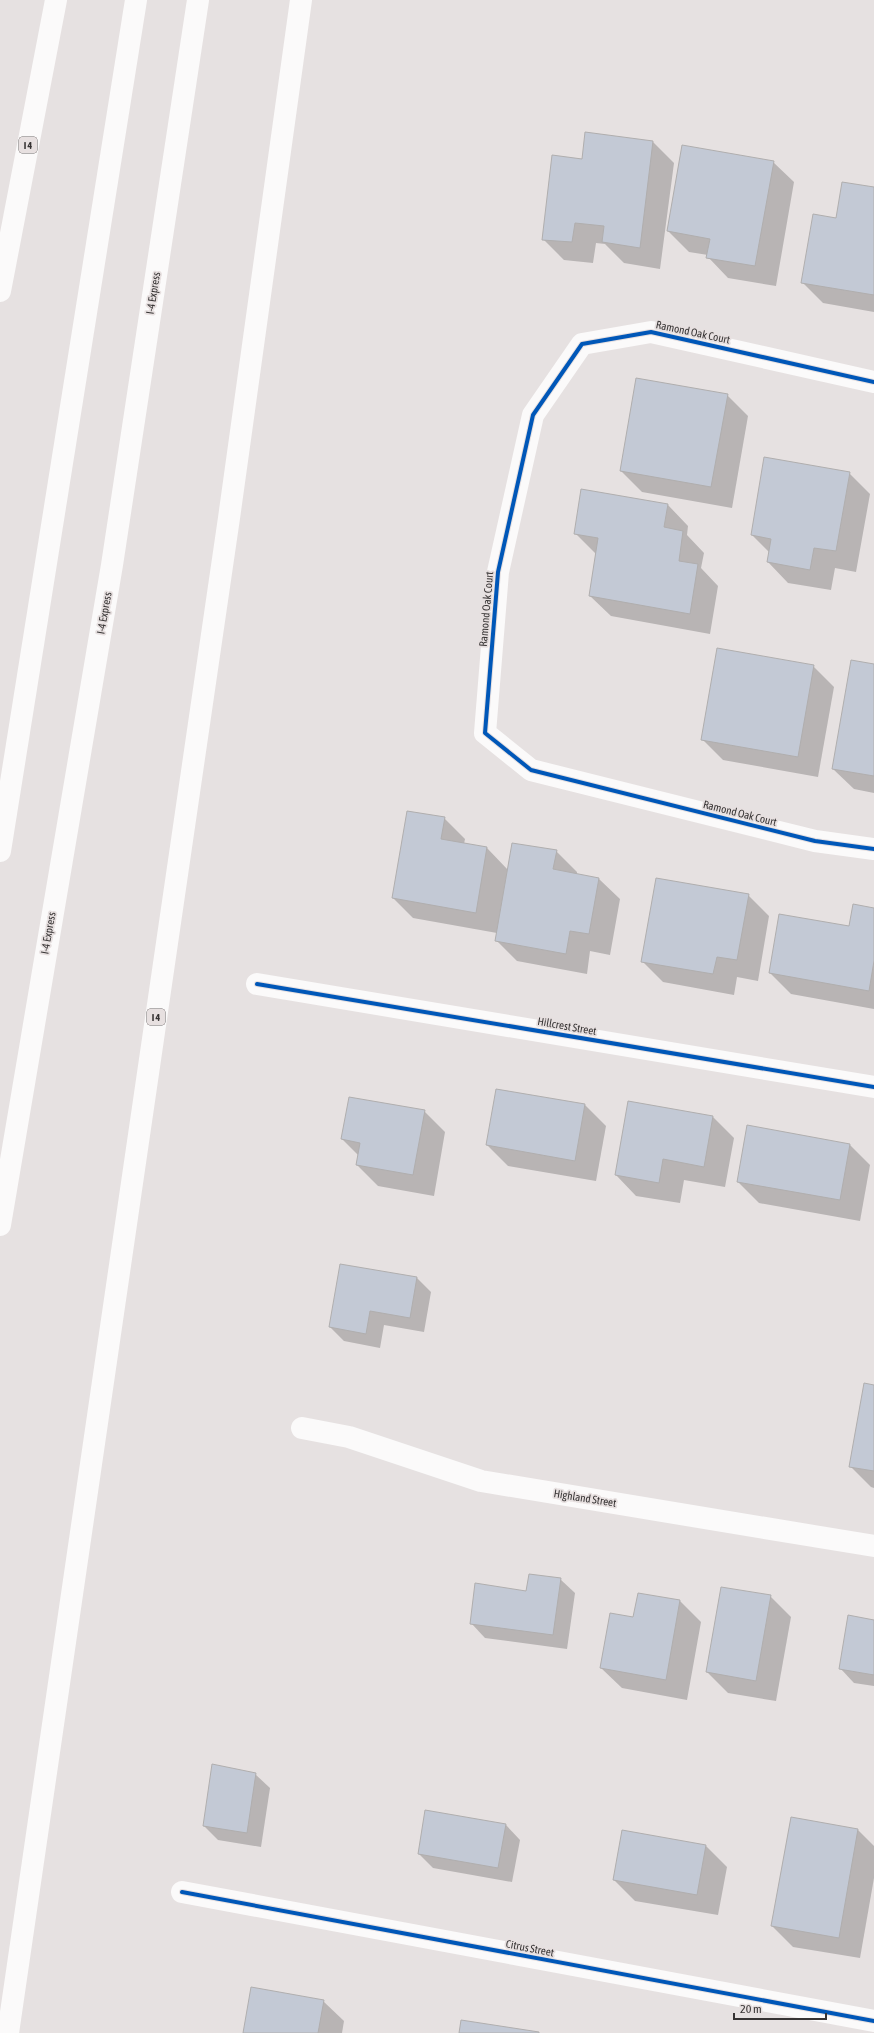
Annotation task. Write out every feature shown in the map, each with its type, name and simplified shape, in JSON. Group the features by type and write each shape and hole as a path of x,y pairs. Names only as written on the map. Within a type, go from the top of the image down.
{"main road":[{"name":"I 4","path":"0,291 56,0"},
{"path":"0,851 136,0"},
{"name":"I-4 Express","path":"0,1225 112,565 198,0"},
{"name":"I 4","path":"8,2033 229,518 301,0"},
{"name":"Ramond Oak Court","path":"874,382 651,332 582,344 533,415 498,572 485,733 531,770 815,842 874,849"},
{"name":"Hillcrest Street","path":"257,984 874,1087"},
{"name":"Highland Street","path":"302,1428 349,1437 481,1481 874,1546"},
{"name":"Citrus Street","path":"182,1892 874,2021"}],"building":[{"path":"585,132 653,141 640,248 602,242 604,226 575,223 572,242 542,240 552,155 582,159"},
{"path":"682,145 774,161 755,266 706,258 710,239 667,231"},
{"path":"842,182 874,187 874,295 801,283 813,214 836,218"},
{"path":"636,378 728,394 711,487 620,471"},
{"path":"764,457 850,472 836,551 814,548 810,570 767,562 771,539 751,535"},
{"path":"581,489 668,504 664,527 683,531 679,561 698,564 690,614 589,596 598,538 574,534"},
{"path":"717,648 814,665 798,757 701,740"},
{"path":"851,660 874,664 874,776 832,769"},
{"path":"407,811 445,817 441,839 487,847 476,913 392,898"},
{"path":"512,843 557,850 553,869 599,878 589,934 570,931 566,954 495,941"},
{"path":"656,878 749,894 737,960 717,957 713,974 641,962"},
{"path":"853,904 874,908 874,961 869,991 769,973 779,914 849,926"},
{"path":"496,1089 585,1104 575,1161 486,1145"},
{"path":"349,1097 425,1110 413,1175 356,1165 360,1143 341,1139"},
{"path":"628,1101 713,1116 704,1167 663,1159 659,1183 615,1175"},
{"path":"747,1125 850,1144 840,1200 737,1182"},
{"path":"340,1264 417,1277 410,1318 370,1311 366,1334 329,1327"},
{"path":"864,1383 874,1385 874,1471 849,1467"},
{"path":"529,1574 561,1578 553,1635 470,1624 475,1583 526,1591"},
{"path":"721,1587 771,1595 756,1681 706,1672"},
{"path":"638,1593 680,1600 666,1680 600,1668 610,1613 633,1617"},
{"path":"848,1615 874,1620 874,1675 839,1669"},
{"path":"212,1764 256,1773 247,1833 203,1826"},
{"path":"425,1810 506,1824 498,1868 418,1854"},
{"path":"791,1817 858,1829 839,1938 771,1926"},
{"path":"622,1830 706,1845 697,1895 613,1880"},
{"path":"251,1987 324,2000 318,2033 243,2033"},
{"path":"461,2020 539,2032 539,2033 459,2033"}],"cycle path":[{"path":"874,382 651,332 582,344 533,415 498,572 485,733 531,770 815,841 874,849"},
{"path":"257,984 874,1087"},
{"path":"182,1892 874,2021"}]}
